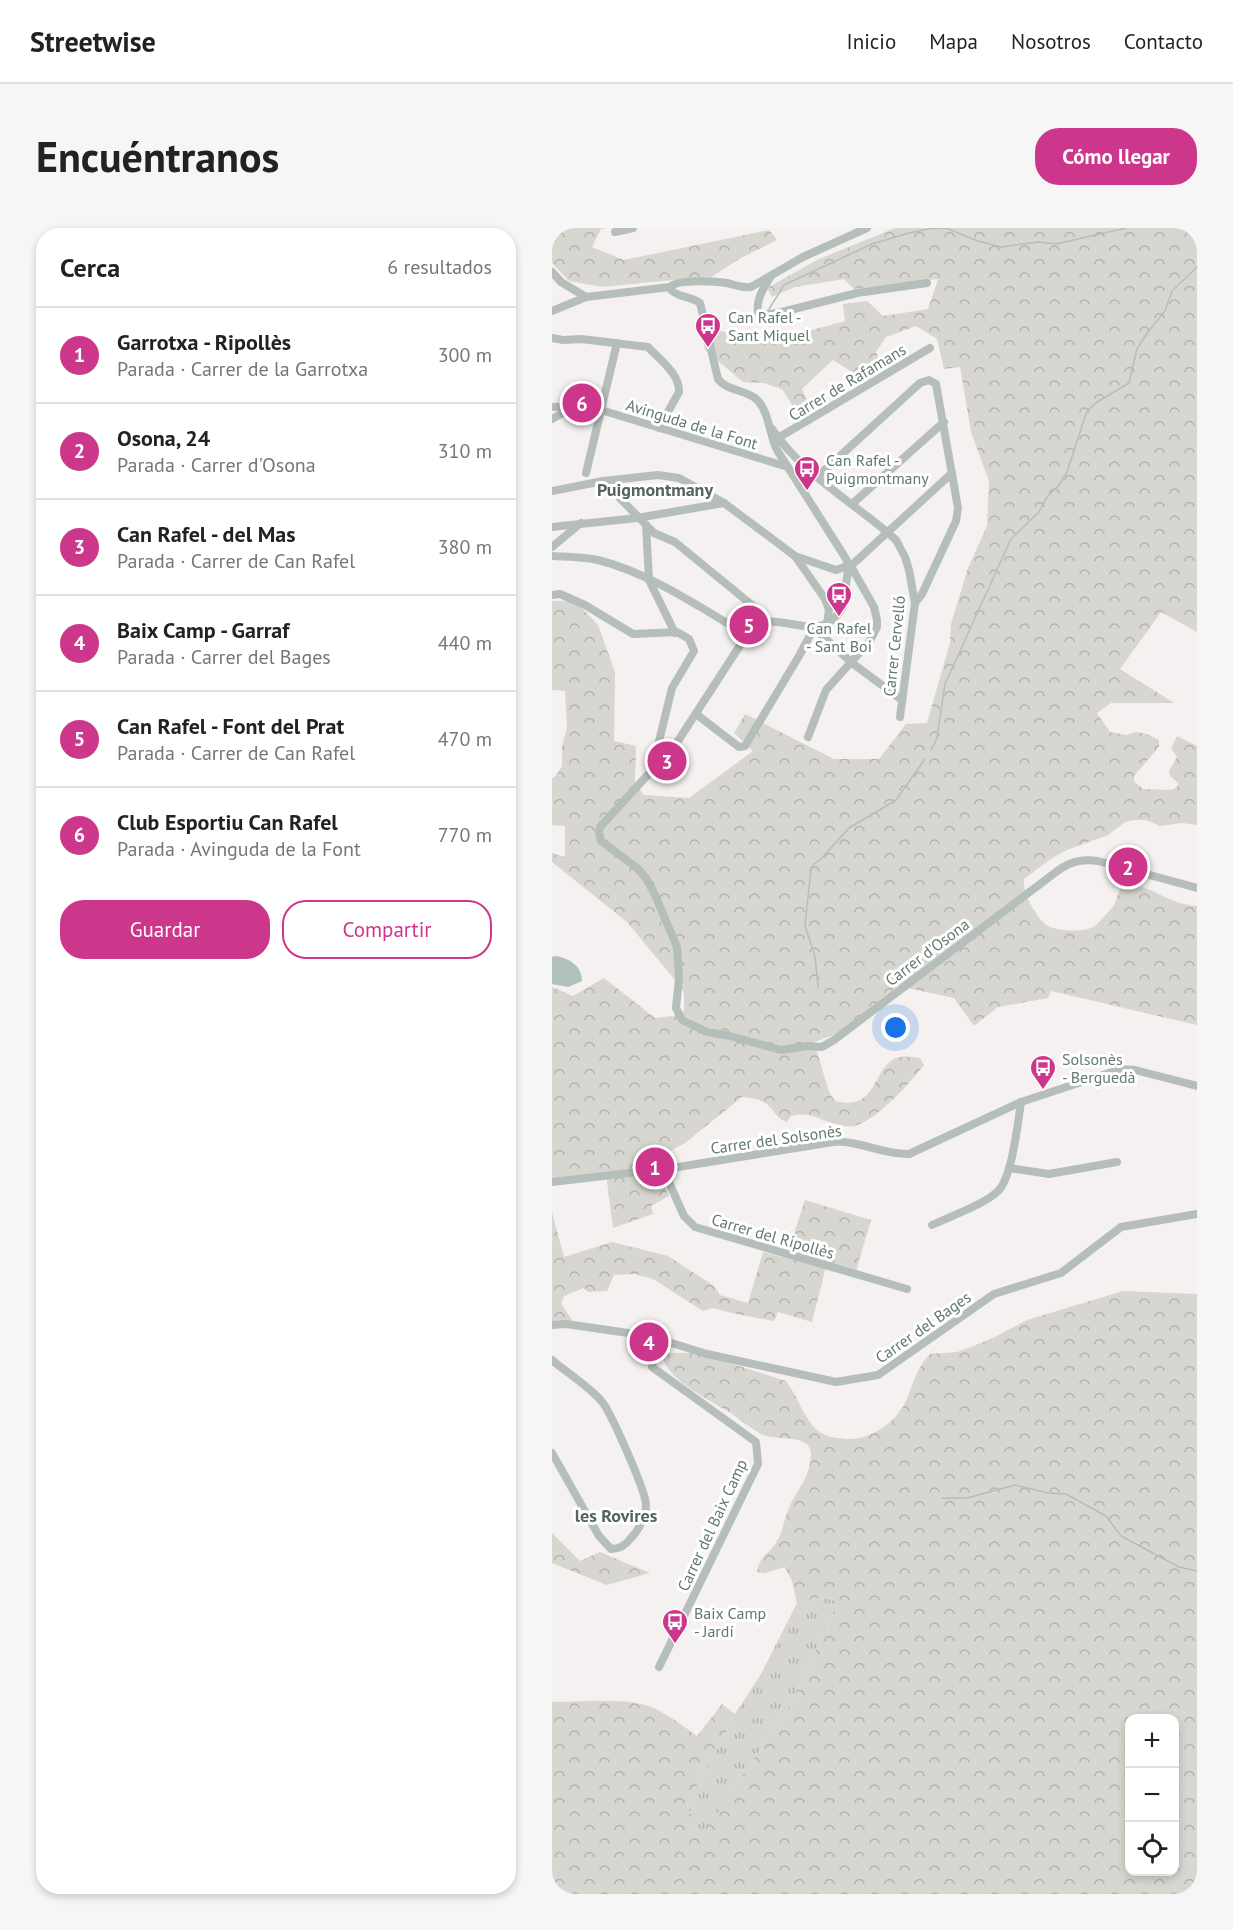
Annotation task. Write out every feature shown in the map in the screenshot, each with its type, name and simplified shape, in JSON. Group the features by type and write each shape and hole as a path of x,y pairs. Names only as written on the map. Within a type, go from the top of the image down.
{"street":[{"path":"615,232 633,228"},
{"path":"552,311 586,297 670,287 678,282 751,287 811,253 867,228"},
{"path":"552,272 561,282 586,297"},
{"path":"772,275 762,291 757,305 758,312 778,313 857,293 927,284"},
{"path":"670,287 676,294 692,298 700,303 718,379 725,386 755,399 762,407 772,441 843,554 848,566 853,570 874,607 878,620 870,641 826,690 808,737"},
{"path":"552,339 581,339 648,347 676,378 679,386 679,392 659,428"},
{"path":"552,345 563,340"},
{"path":"586,473 617,344"},
{"name":"Carrer de Rafamans","path":"778,438 930,348"},
{"path":"818,477 920,383 929,380 936,384 958,508 956,521 922,594 915,603"},
{"path":"552,419 574,406"},
{"name":"Avinguda de la Font","path":"552,407 574,406 601,410 788,467"},
{"path":"852,504 944,422"},
{"name":"Carrer Cervelló","path":"768,423 778,438 818,477 896,540 905,557 915,603 900,717"},
{"path":"552,490 658,475 679,478 724,503 795,556 836,570 853,564 952,473"},
{"path":"603,481 654,533 675,542 764,615 766,621"},
{"path":"552,527 637,518 724,503"},
{"path":"552,547 581,523"},
{"path":"646,525 649,580 675,633"},
{"path":"552,556 598,560 649,580 747,635"},
{"path":"795,556 825,599 829,610 827,623"},
{"path":"652,771 675,744 755,626 766,621 814,628 827,623 840,612 843,607 848,566"},
{"path":"552,595 560,594 585,605 633,634 675,633 689,639 694,651 672,688 652,771"},
{"path":"814,628 852,663 902,700"},
{"path":"696,714 740,747 745,746 814,628"},
{"name":"Carrer d'Osona","path":"652,771 603,823 599,832 606,845 642,874 655,895 679,957 675,1008 682,1020 707,1032 781,1050 807,1046 822,1047 834,1040 1068,863 1079,860 1098,861 1197,888"},
{"name":"Carrer del Solsonès","path":"552,1182 663,1169 841,1142 909,1154 1022,1102 1121,1070 1135,1070 1197,1086"},
{"path":"932,1225 993,1196 1003,1185 1009,1168 1022,1102"},
{"path":"1009,1168 1049,1174 1117,1162"},
{"name":"Carrer del Ripollès","path":"663,1169 684,1216 695,1227 908,1289"},
{"name":"Carrer del Bages","path":"552,1324 566,1324 652,1337 707,1354 836,1382 878,1375 994,1294 1061,1273 1121,1227 1197,1214"},
{"name":"Carrer del Baix Camp","path":"652,1337 652,1367 756,1442 758,1464 659,1667"},
{"path":"552,1360 604,1404 643,1491 644,1514 638,1530 624,1545 611,1548 599,1536 552,1453"}],"green space":[{"path":"552,228 607,228 601,229 592,247 624,260 769,230 777,240 739,259 710,278 602,287 569,281 552,263"},
{"path":"895,228 1197,228 1197,632 1161,612 1120,669 1174,703 1111,703 1097,713 1110,732 1126,735 1136,732 1159,740 1159,747 1134,776 1134,781 1143,789 1171,790 1177,787 1178,783 1170,776 1169,771 1177,757 1171,748 1177,736 1197,746 1197,825 1182,823 1160,826 1146,820 1125,822 1108,835 1052,858 1024,879 1024,884 1030,903 1041,920 1050,927 1062,930 1077,931 1095,926 1114,905 1121,888 1127,886 1141,887 1177,902 1197,906 1197,1025 1051,991 1048,998 998,1007 974,1026 954,998 898,986 848,1030 814,1042 829,1092 835,1101 849,1103 867,1095 882,1070 896,1058 920,1058 924,1065 902,1091 882,1109 863,1123 852,1126 805,1115 791,1116 787,1122 763,1102 742,1097 685,1143 654,1160 669,1196 651,1206 653,1214 613,1228 606,1173 552,1180 552,987 573,996 604,978 655,1018 673,1016 684,1011 684,991 627,922 552,862 552,853 565,857 565,826 552,825 552,778 562,766 562,746 567,727 565,691 552,690 552,601 566,601 581,607 598,625 615,672 614,741 636,746 635,783 644,795 689,798 753,751 734,733 745,714 834,759 879,759 906,724 927,723 950,643 951,624 968,568 987,526 989,481 971,432 960,367 944,369 937,339 916,326 886,337 876,352 884,370 866,381 833,360 802,389 812,410 799,416 782,389 764,383 743,382 705,350 699,325 764,343 845,321 843,304 867,301 883,316 928,309 938,279 854,289 844,279 795,287 772,297 767,288 817,260"},
{"path":"805,1200 871,1220 856,1271 827,1263 812,1322 778,1312 774,1321 713,1308 703,1311 653,1279 635,1274 614,1275 607,1291 588,1292 584,1288 564,1296 561,1304 573,1321 552,1321 552,1212 564,1257 612,1242 668,1256 714,1286 720,1295 748,1303 763,1252 786,1258"},
{"path":"1123,1291 1197,1294 1197,1894 552,1894 552,1702 611,1701 645,1705 664,1714 697,1736 722,1704 735,1714 687,1805 701,1838 792,1702 838,1602 821,1597 797,1603 792,1581 785,1567 765,1573 757,1572 762,1559 778,1539 791,1503 806,1476 811,1457 810,1449 797,1440 763,1435 701,1396 672,1373 663,1357 666,1353 699,1353 786,1381 808,1420 818,1431 825,1435 849,1439 874,1433 895,1417 905,1403 921,1366 930,1354 957,1352 997,1336 1027,1320"},
{"path":"552,1533 580,1561 600,1552 650,1573 607,1585 552,1563"},
{"path":"821,1597 839,1601 792,1702 701,1839 687,1805 735,1714 761,1674 797,1603"}],"shaded area":[{"path":"556,956 574,964 580,971 582,981 568,987 552,984 552,957"}],"waterway":[{"path":"769,309 784,285 872,244 909,233 946,228 978,241 1001,247 1039,242 1056,244 1126,228"},
{"path":"931,750 937,738 945,684 1011,539 1039,512 1047,497 1059,485 1067,472 1087,411 1097,402 1129,383 1137,349 1165,311 1172,291 1197,267"},
{"path":"818,987 815,956 805,926 811,869 849,828 896,800 925,759"},
{"path":"942,1498 967,1498 1015,1485 1048,1493 1066,1494 1106,1516 1121,1536 1179,1567 1197,1571"}],"place":[{"name":"Can Rafel - Sant Miquel","path":"708,349"},
{"name":"Club Esportiu Can Rafel","path":"582,403"},
{"name":"Can Rafel - Puigmontmany","path":"807,492"},
{"name":"Can Rafel - Sant Boi","path":"839,618"},
{"name":"Can Rafel - Font del Prat","path":"749,625"},
{"name":"Can Rafel - del Mas","path":"667,761"},
{"name":"Osona, 24","path":"1128,867"},
{"name":"Solsonès - Berguedà","path":"1043,1091"},
{"name":"Garrotxa - Ripollès","path":"655,1167"},
{"name":"Baix Camp - Garraf","path":"649,1342"},
{"name":"Baix Camp - Jardí","path":"675,1645"}],"district":[{"name":"Puigmontmany","path":"655,490"},
{"name":"les Rovires","path":"616,1516"}]}
